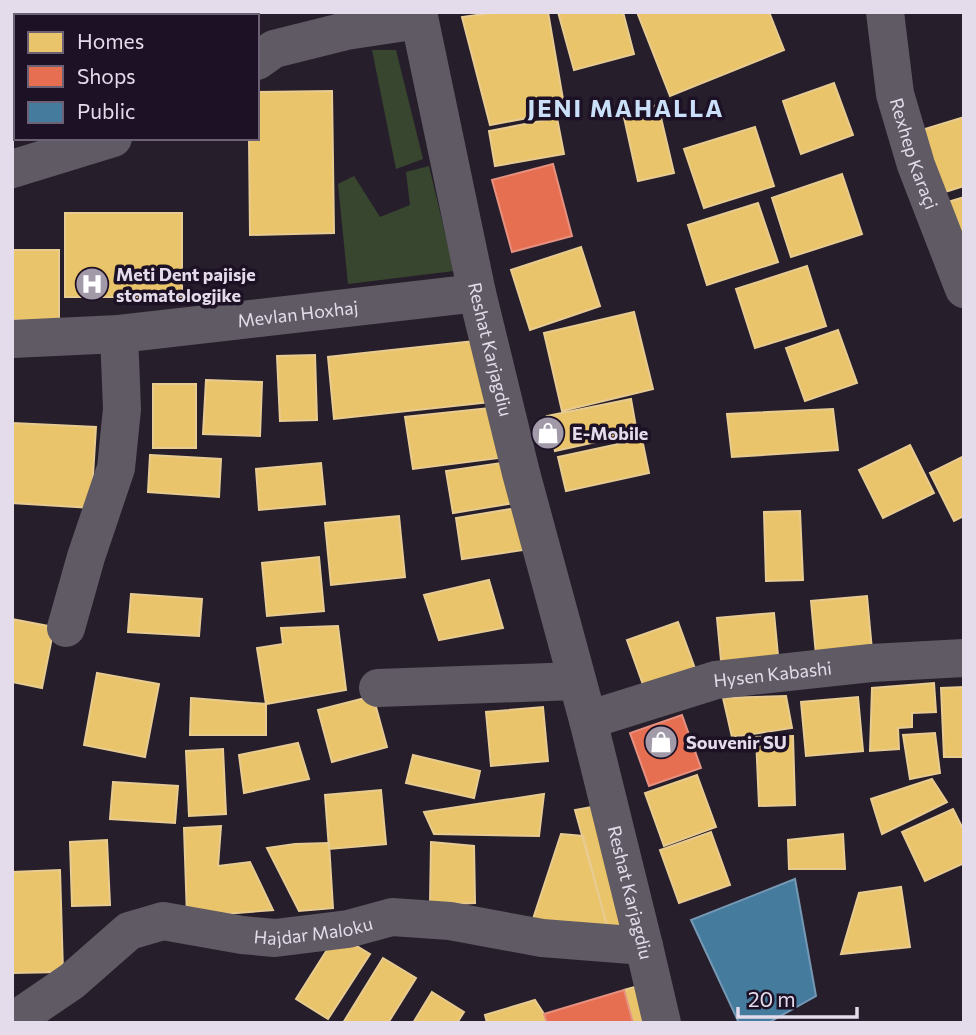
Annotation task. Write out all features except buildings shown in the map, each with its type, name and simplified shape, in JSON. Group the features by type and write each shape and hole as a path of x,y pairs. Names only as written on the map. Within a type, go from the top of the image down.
{"street":[{"name":"Rexhep Karaçi","path":"885,12 895,94 916,165 964,289"},
{"path":"259,60 274,49 419,16"},
{"name":"Reshat Karjagdiu","path":"419,16 477,293 588,720 662,1023"},
{"path":"12,169 106,140"},
{"name":"Mevlan Hoxhaj","path":"12,339 119,334 477,293"},
{"path":"66,628 116,468 122,409 119,334"},
{"name":"Hysen Kabashi","path":"588,720 716,680 871,663 964,658"},
{"path":"378,688 577,681"},
{"name":"Hajdar Maloku","path":"12,1022 72,981 129,931 163,921 275,938 348,929 392,917 450,921 542,938 644,946"}],"green space":[{"path":"372,50 396,50 423,159 396,169"},
{"path":"429,166 454,271 348,284 338,184 354,176 380,217 410,205 406,172"}],"place":[{"name":"Meti Dent pajisje stomatologjike","path":"92,284"},
{"name":"E-Mobile","path":"548,433"},
{"name":"Souvenir SU","path":"661,742"}],"district":[{"name":"JENI MAHALLA","path":"626,107"}]}
